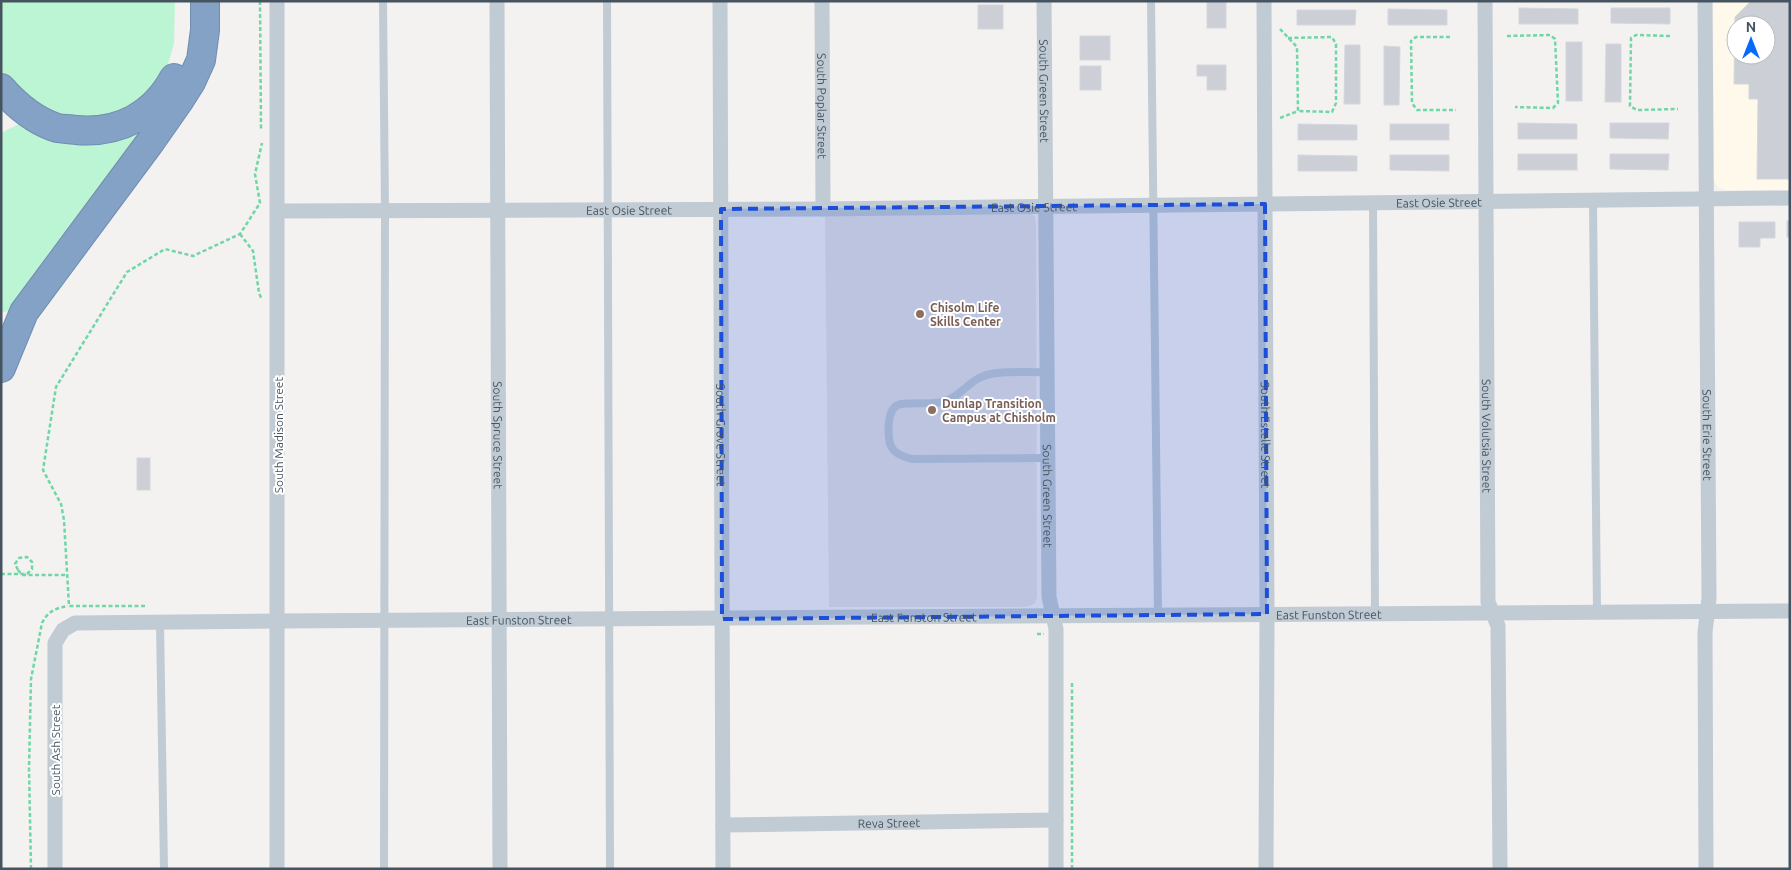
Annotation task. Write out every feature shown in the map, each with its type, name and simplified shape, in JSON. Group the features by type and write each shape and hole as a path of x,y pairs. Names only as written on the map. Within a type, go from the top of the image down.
{"highway":[{"path":"1,88 20,107 38,120 57,128 84,131 110,130 138,117 153,106 167,90 183,59 187,43 188,1"},
{"path":"1,368 14,334 29,305 151,141 180,101 191,82 201,60 205,30 205,1"}],"street":[{"name":"South Madison Street","path":"277,1 277,869"},
{"name":"South Spruce Street","path":"498,1 500,869"},
{"name":"South Grove Street","path":"720,1 723,869"},
{"name":"South Poplar Street","path":"822,1 823,210"},
{"name":"South Green Street","path":"1044,1 1049,604 1056,629 1056,869"},
{"name":"South Estelle Street","path":"1264,1 1266,869"},
{"name":"South Volutsia Street","path":"1485,1 1488,602 1498,626 1500,869"},
{"name":"South Erie Street","path":"1705,1 1709,588 1705,632 1706,869"},
{"name":"East Osie Street","path":"278,211 823,210 1790,198"},
{"name":"East Funston Street","path":"60,634 75,623 1790,611"},
{"name":"South Ash Street","path":"55,869 55,643 60,634"},
{"name":"Reva Street","path":"723,825 1056,820"}],"lane":[{"path":"382,1 385,211 384,869"},
{"path":"607,1 610,869"},
{"path":"1151,1 1158,615"},
{"path":"1593,201 1597,612"},
{"path":"1372,203 1375,613"},
{"path":"1047,372 990,374 980,377 956,396 944,402 900,404 894,407 890,415 889,440 895,453 901,457 912,459 1047,458"},
{"path":"160,623 164,869"}],"path":[{"path":"260,1 262,134"},
{"path":"1280,29 1297,47 1298,111"},
{"path":"1507,36 1550,34 1555,39 1558,103 1553,108 1515,107"},
{"path":"1670,36 1636,34 1631,38 1630,106 1637,110 1678,109"},
{"path":"1280,118 1298,111 1332,112 1336,103 1336,44 1332,37 1288,38"},
{"path":"1450,37 1416,37 1410,41 1412,103 1417,110 1456,110"},
{"path":"69,606 64,520 61,504 43,470 56,387 128,272 166,249 193,256 240,234 260,203 255,174 262,143"},
{"path":"240,234 253,250 259,293 264,305 278,308"},
{"path":"1,574 27,574 32,569 32,562 27,556 19,558 15,564 18,570 22,575 68,575"},
{"path":"31,869 29,769 31,678 42,623 46,614 57,608 69,606 145,606"}],"highlighted area":[{"path":"1265,204 1267,614 722,619 721,209"}],"shaded area":[{"path":"1713,1 1790,1 1790,190 1725,190 1718,187 1714,181"},
{"name":"Dunlap Transition Campus at Chisholm","path":"1030,214 1035,216 1036,223 1037,597 1035,603 1022,607 829,607 825,216"}],"green space":[{"path":"1,1 175,1 174,44 168,64 157,82 136,103 102,117 74,119 54,116 12,85 1,69"},
{"path":"147,123 44,260 13,311 1,312 1,133 19,124 37,133"}],"building":[{"path":"1751,1 1790,1 1790,179 1757,179 1758,99 1749,99 1749,84 1734,84 1734,65 1776,65 1776,15 1737,15"},
{"path":"1207,2 1226,2 1226,28 1207,28"},
{"path":"978,5 1003,5 1003,29 978,29"},
{"path":"1519,8 1578,9 1578,24 1519,24"},
{"path":"1611,8 1670,8 1670,24 1611,23"},
{"path":"1388,9 1447,10 1447,25 1388,25"},
{"path":"1297,10 1356,10 1355,25 1297,25"},
{"path":"1080,36 1110,36 1110,60 1080,60"},
{"path":"1566,42 1582,42 1582,101 1566,101"},
{"path":"1606,44 1621,44 1621,102 1605,102"},
{"path":"1345,45 1360,45 1360,104 1344,104"},
{"path":"1384,46 1400,47 1399,105 1384,105"},
{"path":"1197,65 1226,65 1226,90 1207,90 1207,76 1197,76"},
{"path":"1080,66 1101,66 1101,90 1080,90"},
{"path":"1518,123 1577,124 1577,139 1518,139"},
{"path":"1610,123 1669,123 1668,139 1610,138"},
{"path":"1298,124 1357,125 1357,140 1298,140"},
{"path":"1390,124 1449,124 1449,140 1390,140"},
{"path":"1518,154 1577,154 1577,170 1518,170"},
{"path":"1610,154 1669,154 1668,170 1610,169"},
{"path":"1298,155 1357,156 1357,171 1298,171"},
{"path":"1390,155 1449,155 1449,171 1390,170"},
{"path":"1787,221 1790,221 1790,237 1787,237"},
{"path":"1739,222 1775,222 1775,238 1760,238 1760,247 1739,247"},
{"path":"137,458 150,458 150,490 137,490"}],"place":[{"name":"Chisolm Life Skills Center","path":"920,314"},
{"name":"Dunlap Transition Campus at Chisholm","path":"932,410"}]}
